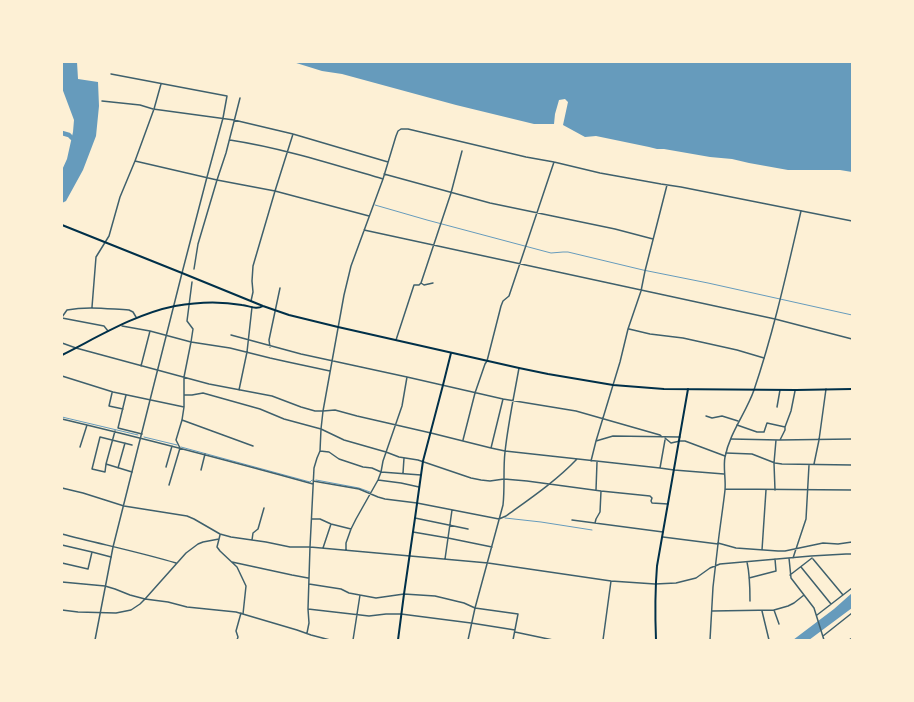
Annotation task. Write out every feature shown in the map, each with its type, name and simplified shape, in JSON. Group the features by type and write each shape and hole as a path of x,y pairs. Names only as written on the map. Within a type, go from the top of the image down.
{"main road":[{"path":"62,225 251,301 302,319 519,368 613,385 664,389 852,389"},
{"path":"62,355 136,317 174,306 216,302 256,308 264,306"},
{"path":"398,640 423,461 444,385 451,353"},
{"path":"656,640 655,584 688,389"}],"street":[{"path":"95,640 111,557 182,273 223,118 227,96 111,74"},
{"path":"92,307 96,257 108,239 111,231 120,197 135,162 154,109 161,83"},
{"path":"194,269 198,244 230,140 240,98"},
{"path":"102,100 234,120 293,134 388,162"},
{"path":"307,633 309,624 308,609 314,468 320,451 320,429 338,327 351,266 398,131 401,128 600,173 852,221"},
{"path":"251,301 253,292 252,281 254,266 293,134"},
{"path":"230,140 288,151 382,179"},
{"path":"421,283 451,193 462,151"},
{"path":"135,162 275,191 369,216"},
{"path":"463,440 475,392 487,361 501,306 509,296 554,162"},
{"path":"384,174 451,193 654,239"},
{"path":"591,461 628,329 641,291 644,272 654,239 667,185"},
{"path":"710,640 715,565 725,489 725,456 738,421 754,390 764,358 781,297 801,211"},
{"path":"364,230 775,320 852,339"},
{"path":"169,486 180,448 176,440 182,420 184,407 184,377 192,342 193,329 187,321 192,282"},
{"path":"396,340 414,284 419,285 421,283 424,285 433,283"},
{"path":"270,347 269,340 280,288"},
{"path":"108,331 104,326 62,318 67,310 92,307 129,310 133,312 136,317"},
{"path":"239,390 247,352 252,307"},
{"path":"120,325 192,342 230,348 330,371"},
{"path":"628,329 650,334 684,338 737,350 764,358"},
{"path":"141,366 150,331"},
{"path":"231,335 270,347 503,399 576,411 660,435 671,444 685,441 725,456"},
{"path":"62,343 209,384 272,396 315,411 335,410 505,451 674,470 725,474"},
{"path":"468,640 471,623 503,505 503,469 505,451 519,368"},
{"path":"62,376 112,392 184,407"},
{"path":"346,550 346,543 351,529 381,472 386,452 402,406 407,377"},
{"path":"814,464 826,389"},
{"path":"777,407 780,390"},
{"path":"779,440 785,430 796,390"},
{"path":"112,392 109,406 122,409"},
{"path":"184,395 203,393 260,409 284,419 320,429 344,440 399,457 423,461 471,478 481,480 504,479 650,496 652,498 652,503 668,504"},
{"path":"126,395 118,428 142,434"},
{"path":"491,448 503,399"},
{"path":"706,416 712,418 722,416 738,421"},
{"path":"62,419 205,454 313,484"},
{"path":"182,420 253,446"},
{"path":"737,425 756,432 764,432 767,423 785,427"},
{"path":"80,447 87,424"},
{"path":"114,431 112,440 104,472 92,469 100,437 112,440 125,443 132,445"},
{"path":"596,441 613,436 664,438 680,437"},
{"path":"660,468 664,438"},
{"path":"731,439 852,439"},
{"path":"776,440 774,463 776,490"},
{"path":"118,468 125,443"},
{"path":"166,467 172,446"},
{"path":"320,451 329,452 339,459 381,472 421,475"},
{"path":"726,453 752,454 774,463 782,464 852,464"},
{"path":"201,470 205,454"},
{"path":"404,458 404,473"},
{"path":"313,481 359,489 385,499 417,503 499,519 506,516 550,484 577,459"},
{"path":"596,490 597,461"},
{"path":"106,464 132,472"},
{"path":"792,558 806,519 809,465"},
{"path":"378,480 419,487"},
{"path":"62,488 124,506 187,516 220,534 231,537 290,547 323,548 488,563 611,581 655,584 676,583 696,578 715,565 811,556 852,554"},
{"path":"725,489 852,490"},
{"path":"762,550 766,490"},
{"path":"595,523 600,512 601,491"},
{"path":"252,540 254,533 258,529 264,508"},
{"path":"445,559 452,510"},
{"path":"415,518 468,529"},
{"path":"312,519 320,519 351,529"},
{"path":"572,520 663,532"},
{"path":"323,548 332,524"},
{"path":"413,532 492,547"},
{"path":"62,534 177,563"},
{"path":"220,534 217,547 237,567 246,586 242,613 236,631 238,637 237,640"},
{"path":"662,537 718,543 736,548 785,551 823,543 838,544 852,542"},
{"path":"62,610 116,613 131,610 145,599 186,552 198,544 219,539"},
{"path":"62,545 111,557"},
{"path":"62,563 88,569 92,552"},
{"path":"811,556 843,595"},
{"path":"789,558 791,578 814,608 824,640"},
{"path":"749,578 776,571 775,559"},
{"path":"790,575 812,559"},
{"path":"232,562 292,576 309,578"},
{"path":"747,562 749,570 750,601"},
{"path":"802,567 831,604"},
{"path":"603,640 611,581"},
{"path":"62,582 105,586 130,596 168,602 187,607 227,610 242,613 330,640"},
{"path":"309,584 341,589 349,593 376,598 404,594 435,596 464,603 475,608 518,614 513,640"},
{"path":"817,616 852,588"},
{"path":"352,640 360,595"},
{"path":"712,612 774,610 788,606 804,595"},
{"path":"308,609 368,616 401,614 471,623 553,640"},
{"path":"774,610 779,624"},
{"path":"762,611 769,640"},
{"path":"823,636 852,613"}],"water":[{"path":"62,62 77,62 78,79 98,82 99,106 96,136 83,170 66,201 62,203 62,170 67,159 74,120 62,88"},
{"path":"293,62 852,62 852,172 840,170 788,170 732,159 657,149 596,136 585,137 563,125 568,102 565,99 559,100 554,124 534,124 456,105 342,74 322,71"},
{"path":"852,593 852,608 809,640 793,640 834,609"}],"waterway":[{"path":"62,133 69,135 72,138 77,137"},
{"path":"375,205 551,253 568,252 643,270 852,315"},
{"path":"62,417 138,435"},
{"path":"144,437 177,445"},
{"path":"181,447 310,482 312,480"},
{"path":"316,480 359,488 370,492"},
{"path":"505,518 592,530"}]}
